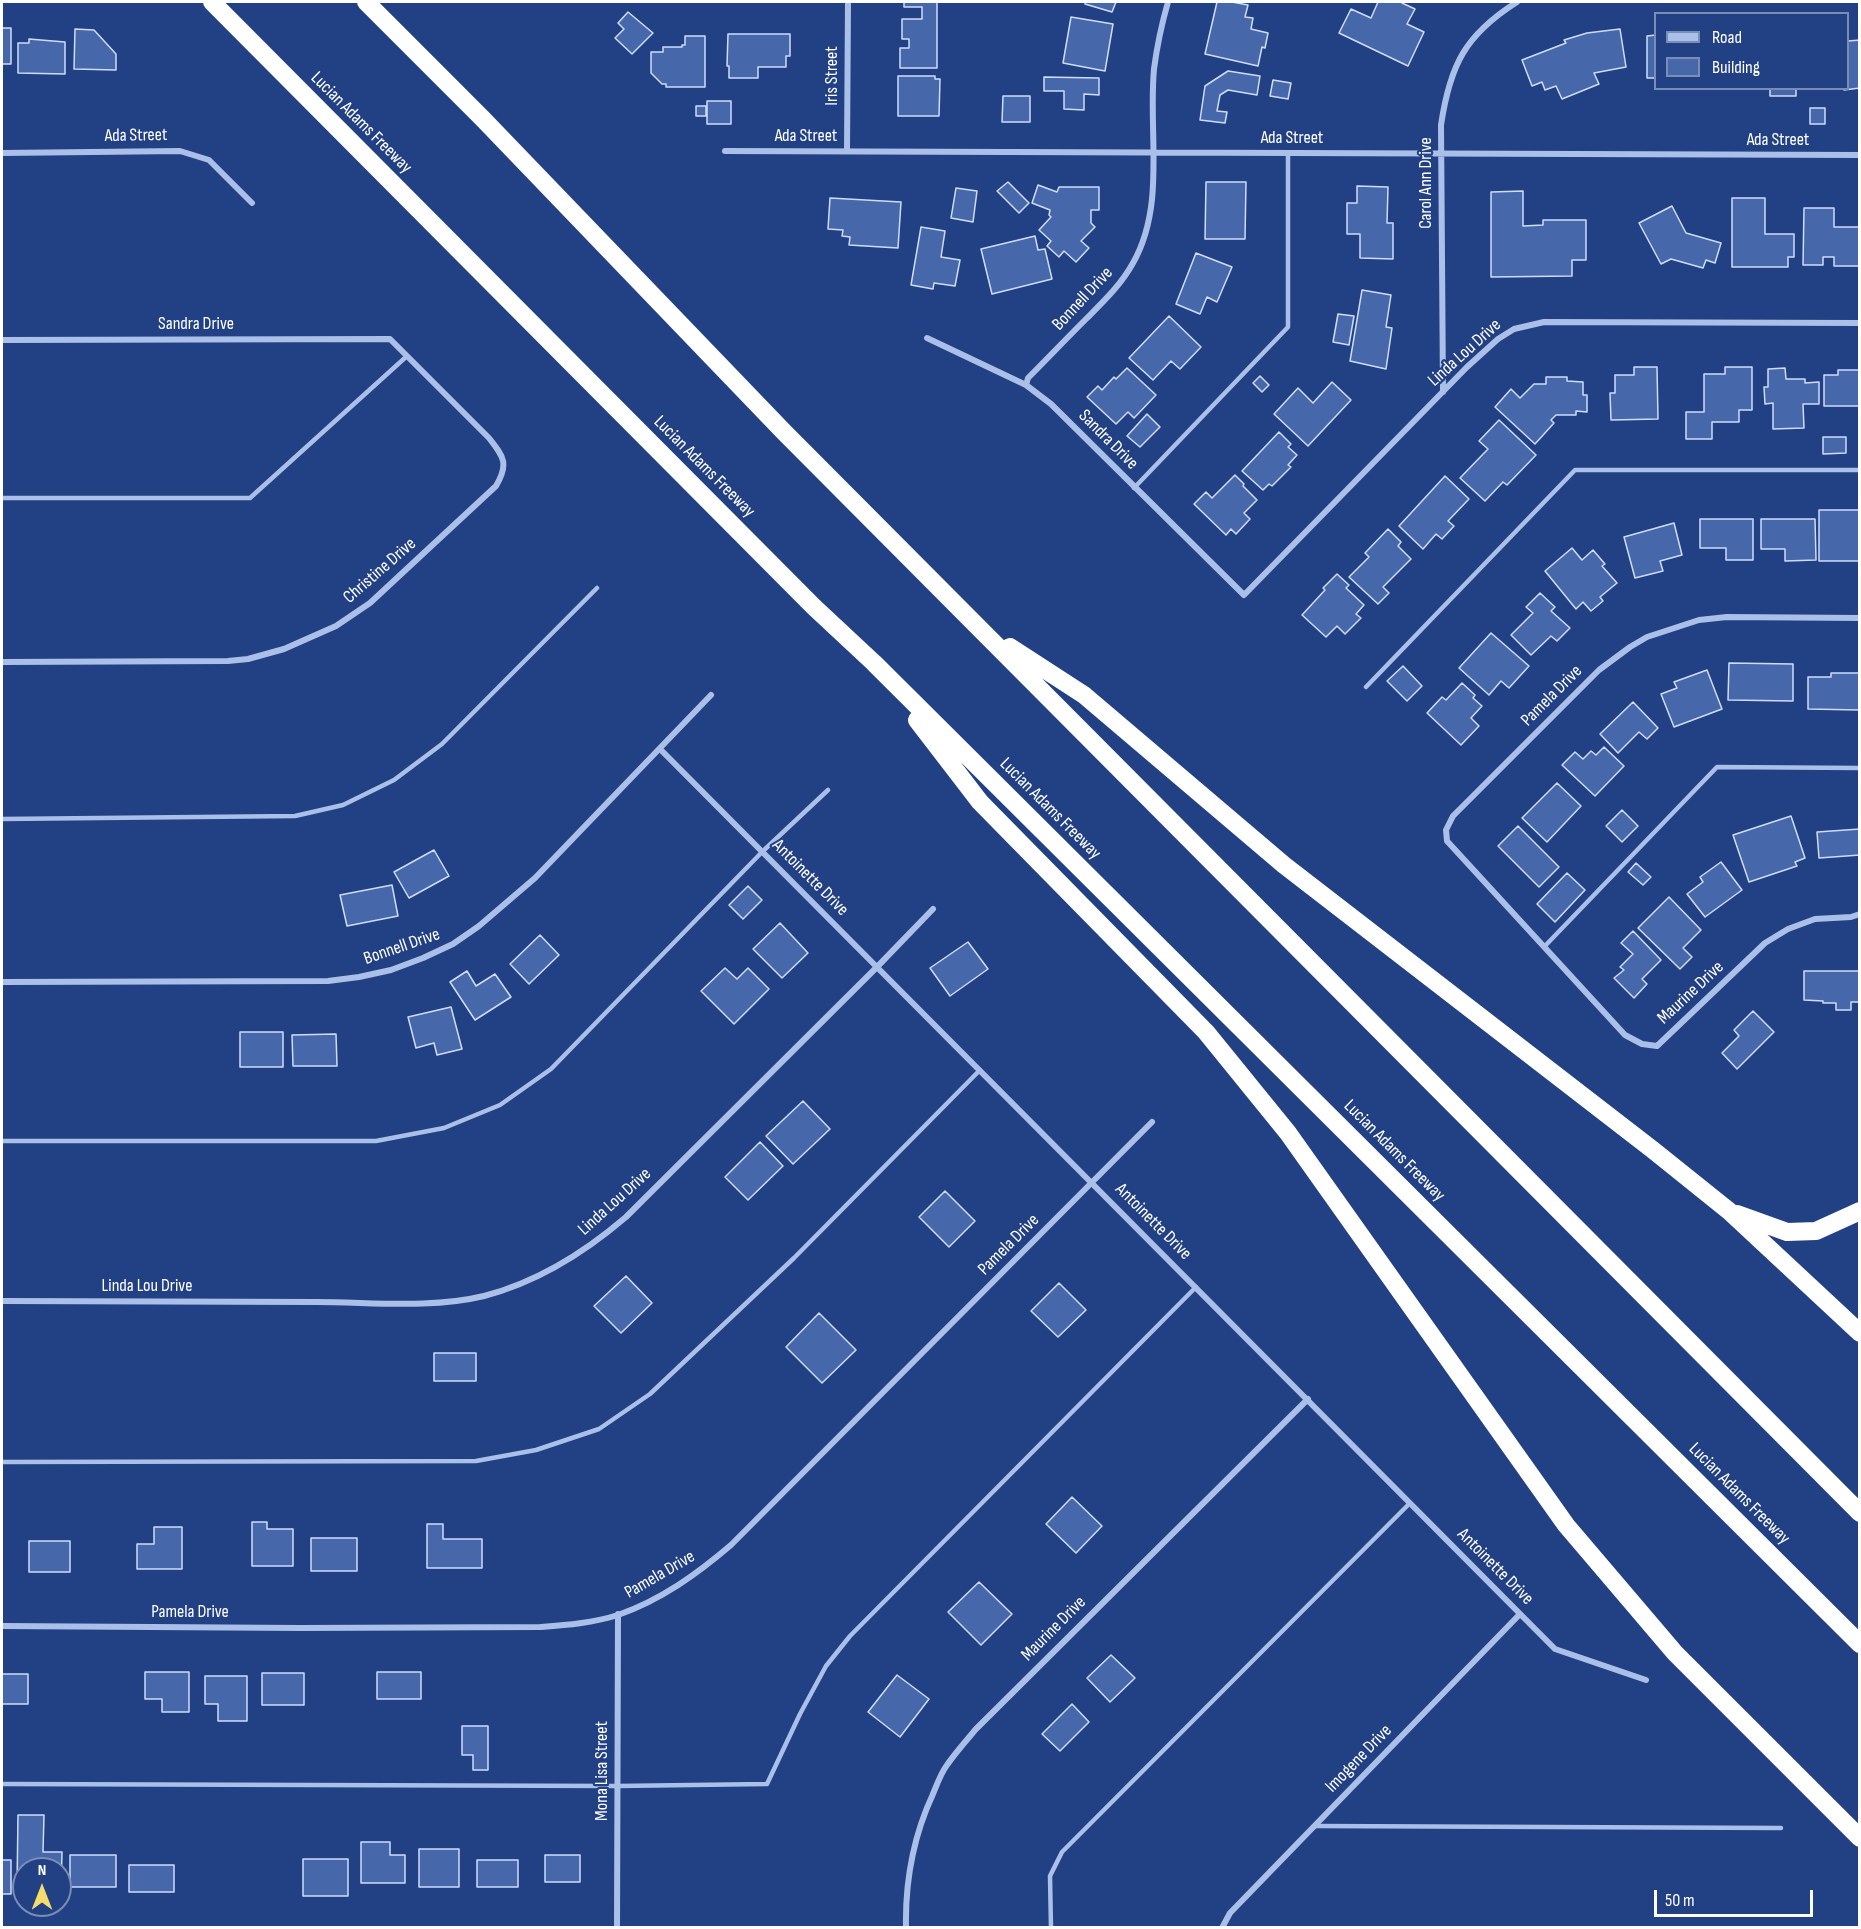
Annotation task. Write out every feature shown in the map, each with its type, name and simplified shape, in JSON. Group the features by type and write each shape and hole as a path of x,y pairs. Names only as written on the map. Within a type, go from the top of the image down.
{"highway":[{"path":"207,2 230,20"},
{"name":"Lucian Adams Freeway","path":"212,2 814,607 874,663 1860,1644"},
{"path":"366,2 483,119 775,424 1860,1513"},
{"path":"981,629 1084,695 1284,865 1729,1211 1860,1333"},
{"path":"874,663 980,802 1206,1032 1288,1133 1566,1525 1675,1653 1860,1838"},
{"path":"1729,1211 1787,1232 1816,1231 1860,1210"},
{"path":"1754,1406 1860,1498"}],"street":[{"name":"Iris Street","path":"847,151 848,2"},
{"name":"Bonnell Drive","path":"1026,385 1028,378 1115,290 1141,247 1150,215 1154,152 1154,69 1168,2"},
{"name":"Carol Ann Drive","path":"1443,392 1441,125 1445,94 1456,65 1473,38 1495,16 1517,2"},
{"name":"Ada Street","path":"2,153 180,151 209,160 252,203"},
{"name":"Ada Street","path":"725,151 1860,155"},
{"name":"Linda Lou Drive","path":"1244,595 1443,392 1498,339 1514,329 1544,322 1860,323"},
{"name":"Sandra Drive","path":"927,338 1026,385 1051,404 1244,595"},
{"name":"Sandra Drive","path":"2,340 390,339"},
{"name":"Christine Drive","path":"2,662 248,659 277,652 336,626 370,603 496,486 505,464 501,453 489,438 390,339"},
{"name":"Pamela Drive","path":"1544,947 1447,841 1446,830 1453,816 1599,670 1630,647 1647,638 1699,620 1727,617 1860,618"},
{"name":"Bonnell Drive","path":"2,982 327,981 392,970 423,958 453,944 479,926 536,878 711,695"},
{"name":"Antoinette Drive","path":"660,750 1556,1649 1646,1680"},
{"name":"Linda Lou Drive","path":"2,1301 424,1304 483,1296 538,1276 598,1240 626,1217 933,909"},
{"name":"Maurine Drive","path":"1544,947 1625,1035 1642,1044 1657,1046 1765,943 1788,929 1815,919 1851,917 1860,914"},
{"name":"Maurine Drive","path":"1851,917 1860,920"},
{"name":"Pamela Drive","path":"2,1626 540,1627 573,1624 618,1614 651,1601 679,1585 731,1545 1152,1122"},
{"name":"Maurine Drive","path":"906,1928 909,1870 916,1839 925,1812 946,1766 976,1729 1308,1399"},
{"name":"Mona Lisa Street","path":"617,1928 618,1614"},
{"name":"Imogene Drive","path":"1222,1928 1230,1913 1520,1614"}],"lane":[{"path":"1134,488 1288,327 1288,153"},
{"path":"2,498 250,498 407,357"},
{"path":"1366,687 1575,470 1860,470"},
{"path":"2,819 285,817 343,805 394,780 442,744 597,588"},
{"path":"1544,947 1717,767 1860,768"},
{"path":"2,1141 376,1141 444,1128 500,1105 551,1069 762,852 828,790"},
{"path":"2,1462 476,1461 536,1450 598,1429 650,1394 794,1258 980,1071"},
{"path":"2,1784 617,1786 767,1784 825,1666 850,1636 1196,1287"},
{"path":"1051,1928 1050,1876 1062,1852 1410,1503"},
{"path":"1315,1826 1781,1828"}],"building":[{"path":"904,2 937,2 937,68 900,68 900,48 909,48 909,39 902,39 902,19 922,19 922,7 904,7"},
{"path":"1085,2 1116,2 1112,12 1085,4"},
{"path":"1217,2 1248,5 1245,17 1253,18 1251,29 1268,33 1258,66 1205,54"},
{"path":"1378,2 1403,2 1415,9 1407,24 1424,32 1408,66 1339,33 1351,9 1371,18"},
{"path":"628,12 653,33 632,54 615,38 624,29 618,23"},
{"path":"1071,17 1113,24 1105,71 1063,63"},
{"path":"2,28 11,28 11,64 2,64"},
{"path":"75,29 94,30 116,54 116,70 74,69"},
{"path":"1620,29 1626,67 1594,73 1599,84 1562,99 1556,86 1545,90 1542,82 1532,86 1522,60 1566,43 1564,40 1587,33"},
{"path":"728,34 790,34 790,56 786,56 786,67 758,67 758,78 729,78"},
{"path":"1654,35 1654,78 1647,78 1647,36"},
{"path":"685,36 705,36 705,87 666,87 666,84 662,84 651,73 651,52 663,52 663,47 682,47 685,45"},
{"path":"29,39 65,42 65,74 18,73 18,43 29,43"},
{"path":"1860,40 1860,88 1849,89 1849,41"},
{"path":"1228,71 1260,76 1257,95 1228,90 1220,95 1217,111 1227,112 1225,123 1200,120 1205,86"},
{"path":"898,76 935,76 935,79 940,79 939,116 898,116"},
{"path":"1044,77 1099,78 1099,95 1084,94 1084,110 1064,109 1064,91 1044,91"},
{"path":"1273,80 1291,83 1288,99 1270,96"},
{"path":"1770,90 1796,90 1796,96 1770,96"},
{"path":"1003,96 1030,96 1030,122 1002,122"},
{"path":"707,101 731,101 731,124 707,124"},
{"path":"696,106 706,106 706,116 696,116"},
{"path":"1810,108 1825,108 1825,124 1810,124"},
{"path":"1008,182 1029,203 1019,213 997,191"},
{"path":"1206,182 1246,182 1245,239 1205,239"},
{"path":"1038,185 1057,192 1059,187 1099,187 1099,210 1091,210 1091,223 1095,227 1081,241 1089,248 1076,262 1064,251 1059,257 1047,246 1051,241 1039,230 1051,217 1050,210 1032,203"},
{"path":"1357,186 1388,187 1387,223 1393,223 1393,259 1360,258 1360,234 1347,234 1347,203 1357,203"},
{"path":"956,188 977,191 973,222 951,218"},
{"path":"1523,191 1523,226 1543,225 1543,220 1586,220 1586,260 1572,260 1572,276 1491,277 1491,192"},
{"path":"830,198 901,202 898,248 849,245 850,237 842,236 843,230 828,229"},
{"path":"1732,198 1765,198 1765,234 1794,234 1794,257 1788,257 1788,267 1732,267"},
{"path":"1672,206 1686,233 1721,243 1715,263 1706,260 1703,268 1671,259 1661,264 1639,223"},
{"path":"1804,208 1834,208 1834,227 1860,227 1860,266 1834,266 1834,257 1823,257 1823,265 1803,265"},
{"path":"921,227 945,231 941,257 960,260 955,286 934,283 933,289 911,285"},
{"path":"1035,236 1038,250 1045,249 1052,279 992,294 981,249"},
{"path":"1196,253 1232,267 1217,302 1207,297 1200,314 1176,304"},
{"path":"1362,290 1391,295 1386,327 1392,328 1386,369 1350,361"},
{"path":"1338,314 1354,316 1349,345 1333,342"},
{"path":"1169,316 1201,347 1180,369 1171,361 1153,380 1129,358"},
{"path":"1634,367 1657,367 1658,419 1611,420 1610,393 1615,393 1615,375 1634,375"},
{"path":"1725,367 1752,367 1752,410 1739,410 1739,422 1712,422 1712,439 1686,439 1686,412 1704,412 1704,374 1725,374"},
{"path":"1127,368 1156,395 1134,418 1128,412 1116,424 1087,397 1098,386 1102,390 1114,377 1116,379"},
{"path":"1785,368 1786,379 1805,379 1805,383 1819,382 1819,404 1803,404 1804,428 1773,429 1773,403 1765,404 1764,387 1768,387 1768,369"},
{"path":"1838,370 1860,370 1860,406 1824,406 1824,375 1838,375"},
{"path":"1260,376 1269,385 1262,392 1253,383"},
{"path":"1546,377 1567,377 1567,381 1583,382 1583,395 1587,395 1587,412 1576,411 1576,415 1556,415 1551,420 1554,423 1535,444 1495,407 1511,389 1520,398 1534,384 1546,384"},
{"path":"1332,382 1351,400 1308,446 1274,414 1298,388 1313,403"},
{"path":"1147,414 1160,427 1140,447 1127,436"},
{"path":"1499,420 1536,455 1507,485 1503,482 1485,501 1460,478 1488,449 1479,441"},
{"path":"1279,432 1291,444 1288,447 1297,455 1288,465 1291,467 1272,486 1269,484 1263,490 1242,471"},
{"path":"1823,437 1846,437 1846,453 1823,454"},
{"path":"1235,475 1257,500 1244,513 1250,519 1236,534 1231,529 1226,535 1194,504 1206,492 1212,498"},
{"path":"1445,476 1469,499 1448,521 1454,526 1442,539 1436,534 1423,549 1399,526"},
{"path":"1819,510 1860,510 1860,561 1819,561"},
{"path":"1700,519 1753,519 1753,560 1726,560 1726,548 1700,548"},
{"path":"1761,519 1815,519 1816,560 1785,561 1785,549 1761,549"},
{"path":"1674,523 1682,555 1660,561 1663,571 1635,578 1624,537"},
{"path":"1388,529 1401,542 1398,546 1411,559 1383,587 1389,593 1378,604 1349,577 1369,557 1365,553"},
{"path":"1572,548 1582,560 1593,550 1605,564 1602,566 1617,583 1600,597 1603,601 1591,611 1583,602 1576,609 1545,571"},
{"path":"1337,574 1349,585 1346,588 1364,605 1356,614 1361,618 1345,634 1337,626 1326,637 1302,615"},
{"path":"1540,593 1555,607 1551,611 1570,628 1557,641 1551,636 1531,655 1511,635 1533,613 1526,607"},
{"path":"1491,633 1529,666 1509,688 1501,681 1489,695 1459,668"},
{"path":"1729,663 1793,664 1793,701 1728,700"},
{"path":"1403,666 1422,686 1407,701 1387,681"},
{"path":"1707,670 1722,709 1674,727 1661,694 1677,688 1674,682"},
{"path":"1831,673 1860,673 1860,710 1808,709 1808,677 1831,677"},
{"path":"1462,683 1475,695 1473,698 1482,706 1471,718 1479,726 1461,745 1427,713 1442,697 1446,700"},
{"path":"1633,702 1658,728 1647,739 1639,732 1618,753 1600,734"},
{"path":"1604,747 1624,766 1595,796 1562,765 1575,752 1583,759 1591,751 1596,755"},
{"path":"1557,783 1581,806 1547,842 1522,818"},
{"path":"1622,810 1638,826 1622,842 1606,826"},
{"path":"1791,816 1805,858 1795,862 1797,866 1749,882 1733,835"},
{"path":"1518,826 1559,867 1539,887 1498,846"},
{"path":"1860,829 1860,855 1819,858 1817,832"},
{"path":"434,850 449,876 409,898 394,872"},
{"path":"1721,862 1742,890 1705,917 1687,894 1703,882 1700,877"},
{"path":"1636,863 1651,877 1643,885 1628,872"},
{"path":"1567,873 1585,890 1555,922 1537,904"},
{"path":"392,885 398,916 347,926 340,895"},
{"path":"748,886 762,900 743,919 729,905"},
{"path":"1669,897 1701,930 1683,948 1692,957 1680,969 1638,928"},
{"path":"780,923 808,953 782,978 753,949"},
{"path":"1633,931 1661,960 1642,979 1647,984 1634,998 1614,978 1624,970 1620,967 1633,954 1621,943"},
{"path":"540,935 559,955 529,984 510,964"},
{"path":"968,942 988,969 950,996 930,968"},
{"path":"725,968 737,979 748,968 769,989 734,1024 701,991"},
{"path":"467,971 476,986 495,974 511,997 475,1020 450,982"},
{"path":"1804,971 1860,971 1860,1002 1851,1002 1851,1010 1836,1010 1836,1003 1804,1000"},
{"path":"451,1007 462,1049 437,1055 434,1043 416,1048 408,1017"},
{"path":"1753,1011 1774,1032 1737,1069 1722,1053 1739,1036 1734,1030"},
{"path":"240,1032 283,1032 283,1067 240,1067"},
{"path":"336,1034 337,1066 293,1066 292,1035"},
{"path":"803,1101 830,1129 793,1164 766,1136"},
{"path":"760,1142 783,1166 748,1200 725,1177"},
{"path":"945,1191 975,1221 949,1247 919,1217"},
{"path":"626,1276 652,1303 621,1333 594,1306"},
{"path":"1059,1283 1086,1310 1058,1337 1031,1311"},
{"path":"819,1313 856,1350 822,1383 786,1347"},
{"path":"434,1353 476,1353 476,1381 434,1381"},
{"path":"1072,1497 1102,1526 1076,1553 1046,1524"},
{"path":"252,1522 267,1522 267,1529 293,1529 293,1566 252,1566"},
{"path":"427,1524 443,1524 443,1539 482,1539 482,1568 427,1568"},
{"path":"154,1527 182,1527 182,1569 137,1569 137,1544 154,1544"},
{"path":"311,1538 357,1538 357,1571 311,1571"},
{"path":"29,1541 70,1541 70,1572 29,1572"},
{"path":"979,1582 1012,1614 981,1645 948,1612"},
{"path":"1111,1655 1135,1678 1110,1702 1087,1678"},
{"path":"145,1672 189,1672 189,1712 162,1712 162,1699 145,1699"},
{"path":"377,1672 421,1672 421,1699 377,1699"},
{"path":"262,1673 304,1673 304,1705 262,1705"},
{"path":"2,1674 28,1674 28,1704 2,1704"},
{"path":"897,1675 929,1699 900,1737 868,1712"},
{"path":"205,1676 247,1676 247,1721 218,1721 218,1704 205,1704"},
{"path":"1072,1704 1089,1722 1060,1751 1042,1734"},
{"path":"462,1726 488,1726 488,1770 473,1770 473,1755 462,1755"},
{"path":"18,1815 44,1815 43,1852 62,1852 62,1857 17,1857"},
{"path":"361,1842 390,1842 390,1855 405,1855 405,1883 361,1883"},
{"path":"419,1849 459,1849 459,1887 419,1887"},
{"path":"70,1855 116,1855 116,1887 72,1887 72,1857"},
{"path":"545,1855 580,1855 580,1882 545,1882"},
{"path":"303,1859 348,1859 348,1896 303,1896"},
{"path":"2,1860 11,1860 11,1894 2,1894"},
{"path":"477,1860 518,1860 518,1887 477,1887"},
{"path":"129,1865 174,1865 174,1892 129,1892"}]}
